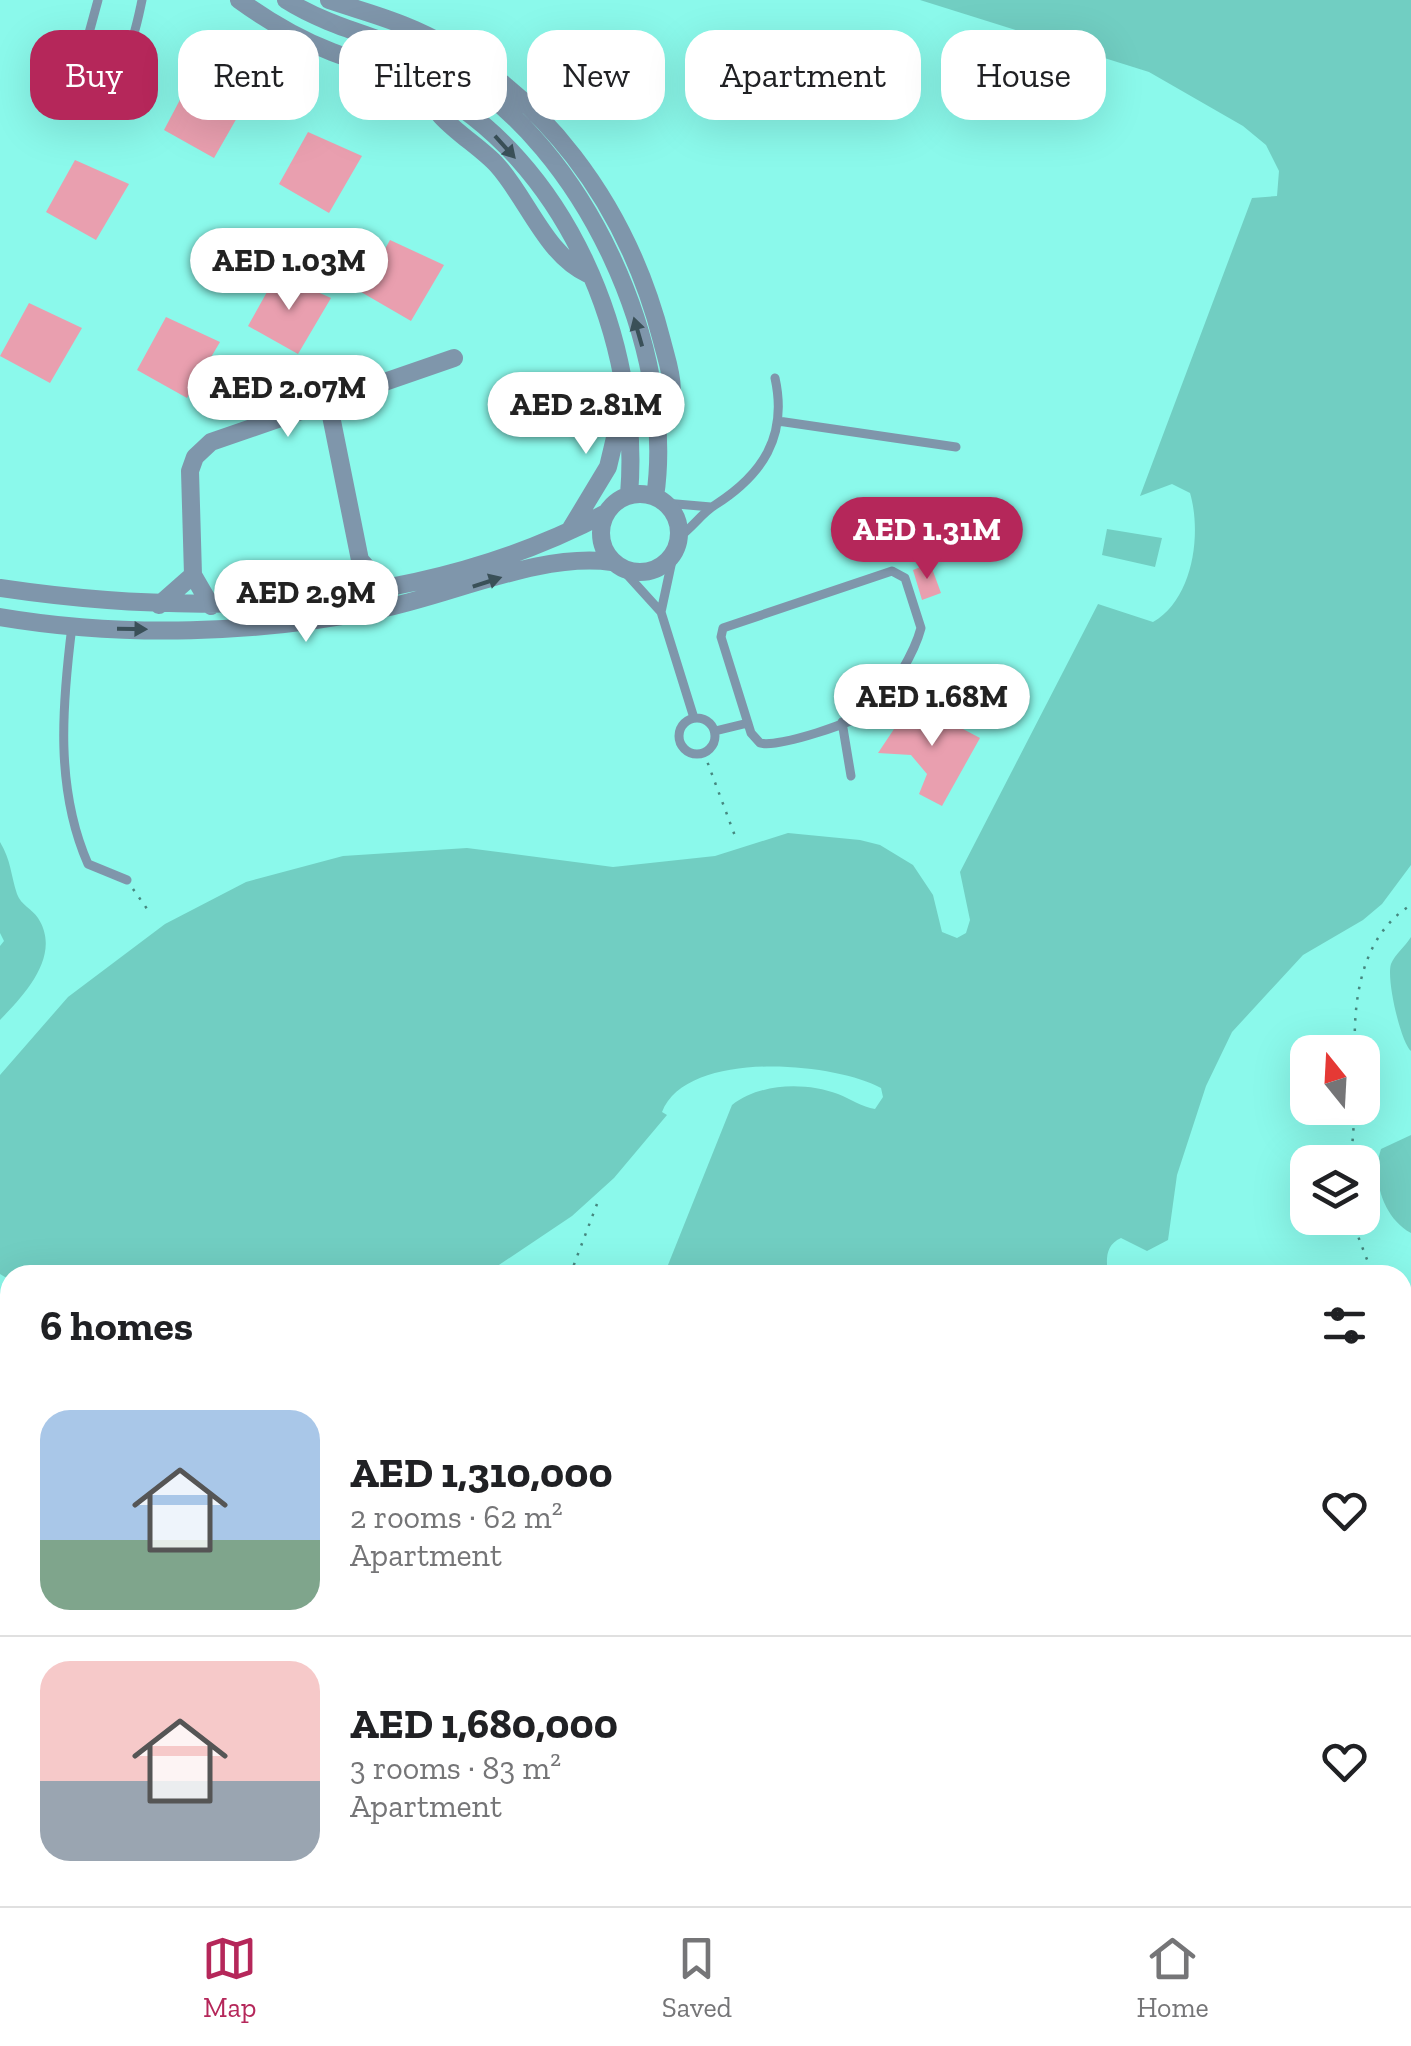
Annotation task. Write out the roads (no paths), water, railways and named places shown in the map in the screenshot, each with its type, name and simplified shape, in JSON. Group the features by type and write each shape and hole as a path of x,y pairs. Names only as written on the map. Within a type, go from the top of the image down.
{"street":[{"path":"239,0 304,40 424,85 434,108 497,165 560,254 590,274 612,336 626,394 632,438 629,496"},
{"path":"0,616 72,626 163,630 310,620 426,600 552,562 617,565 650,572 672,556 679,537 676,518 660,500 657,418 638,328 614,264 576,194 526,130 478,86 436,62 341,28 286,0"},
{"path":"328,0 418,31 470,60 518,96 571,151 620,230 650,303 672,387 671,402 657,418"},
{"path":"211,606 193,574 190,471 199,451 211,442 454,358"},
{"path":"569,531 608,467 626,394"},
{"path":"328,401 360,560 384,587"},
{"path":"0,588 159,605 211,606 342,594 478,563 569,531 606,513 629,496 660,500"},
{"path":"606,513 601,544 617,565"},
{"path":"342,594 360,560"},
{"path":"159,605 193,574"}],"lane":[{"path":"98,0 80,66 104,76 123,66 142,0"},
{"path":"679,537 760,468 778,421 774,378"},
{"path":"778,421 956,448"},
{"path":"660,500 710,507"},
{"path":"660,612 672,556"},
{"path":"617,565 660,612 694,718"},
{"path":"887,571 897,572 907,583 920,618 920,634 878,704 842,722 766,745 755,739 748,722 720,634 723,628 887,571"},
{"path":"72,626 62,725 76,836 88,864 127,880"},
{"path":"694,718 710,724 715,731 715,740 704,754 686,752 678,737 680,728 694,718"},
{"path":"715,731 748,722"},
{"path":"842,722 851,776"}],"water":[{"path":"920,0 1411,0 1411,865 1382,904 1363,920 1303,955 1232,1032 1206,1086 1177,1175 1168,1240 1147,1251 1121,1238 1112,1245 1107,1265 668,1265 732,1105 756,1092 797,1086 825,1090 875,1109 883,1097 881,1088 859,1079 830,1072 763,1067 700,1078 677,1092 662,1112 667,1115 614,1178 572,1216 499,1265 0,1265 0,1075 68,997 165,924 246,882 343,856 467,848 613,867 715,856 788,833 880,845 913,865 933,895 942,932 957,938 966,933 970,920 960,872 1098,604 1153,622 1167,612 1185,582 1194,546 1190,493 1172,484 1140,496 1252,198 1277,196 1279,171 1266,145 1243,126 1149,72 1106,58 1106,30 1015,30"},
{"path":"1107,529 1162,538 1155,567 1102,555"},
{"path":"0,842 17,894 38,918 46,946 29,986 0,1020 0,946 4,941 0,933"},
{"path":"1411,937 1411,1051 1399,1024 1390,972 1393,960"},
{"path":"1411,1135 1411,1233 1393,1218 1382,1196 1381,1149"}]}
